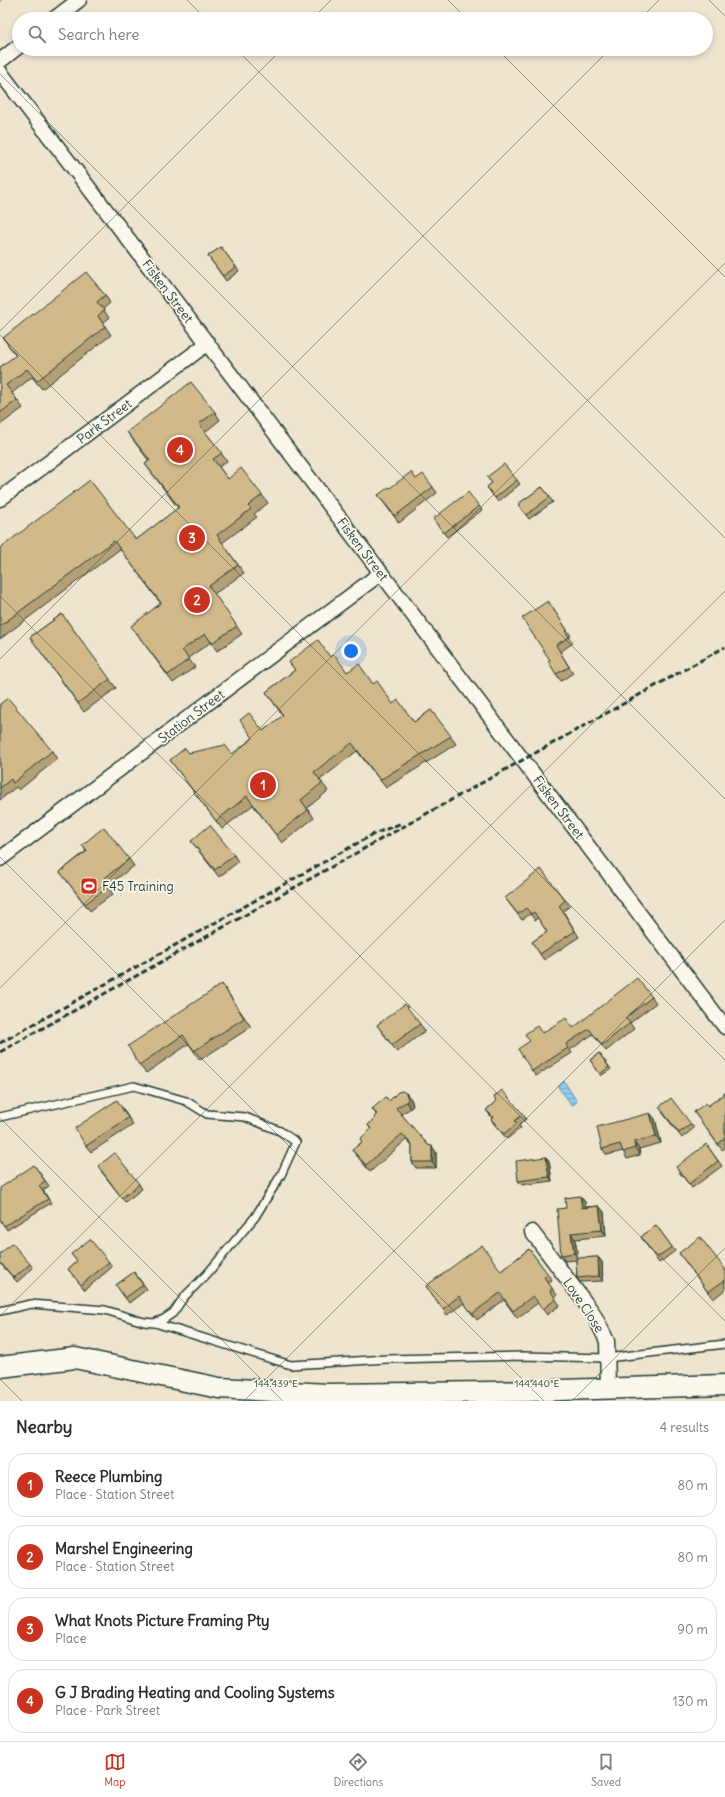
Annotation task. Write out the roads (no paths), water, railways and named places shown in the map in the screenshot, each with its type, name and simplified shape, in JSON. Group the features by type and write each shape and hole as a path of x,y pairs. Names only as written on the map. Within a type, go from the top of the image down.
{"main road":[{"path":"0,1367 75,1358 219,1388 327,1394 608,1389 725,1385"}],"street":[{"path":"63,12 79,0"},
{"path":"0,61 12,52"},
{"name":"Fisken Street","path":"0,72 208,343 725,1027"},
{"name":"Park Street","path":"0,499 208,343"},
{"name":"Station Street","path":"0,859 382,573"},
{"name":"Love Close","path":"532,1232 592,1313 607,1341 608,1389"}],"lane":[{"path":"0,1117 134,1086 186,1101 207,1114 245,1117 280,1130 296,1142 281,1175 255,1217 207,1274 184,1297 173,1312 164,1319 154,1323"},
{"path":"0,1311 31,1304 105,1310 144,1322 154,1323 291,1365 387,1359 522,1356 607,1358 725,1344"}],"water":[{"path":"564,1081 577,1102 572,1105 558,1087"}],"railway":[{"path":"0,1052 725,647"},
{"path":"0,1043 374,834 402,823"}],"place":[{"name":"G J Brading Heating and Cooling Systems","path":"180,450"},
{"name":"What Knots Picture Framing Pty","path":"192,538"},
{"name":"Marshel Engineering","path":"197,600"},
{"name":"Reece Plumbing","path":"263,785"},
{"name":"F45 Training","path":"89,886"}]}
